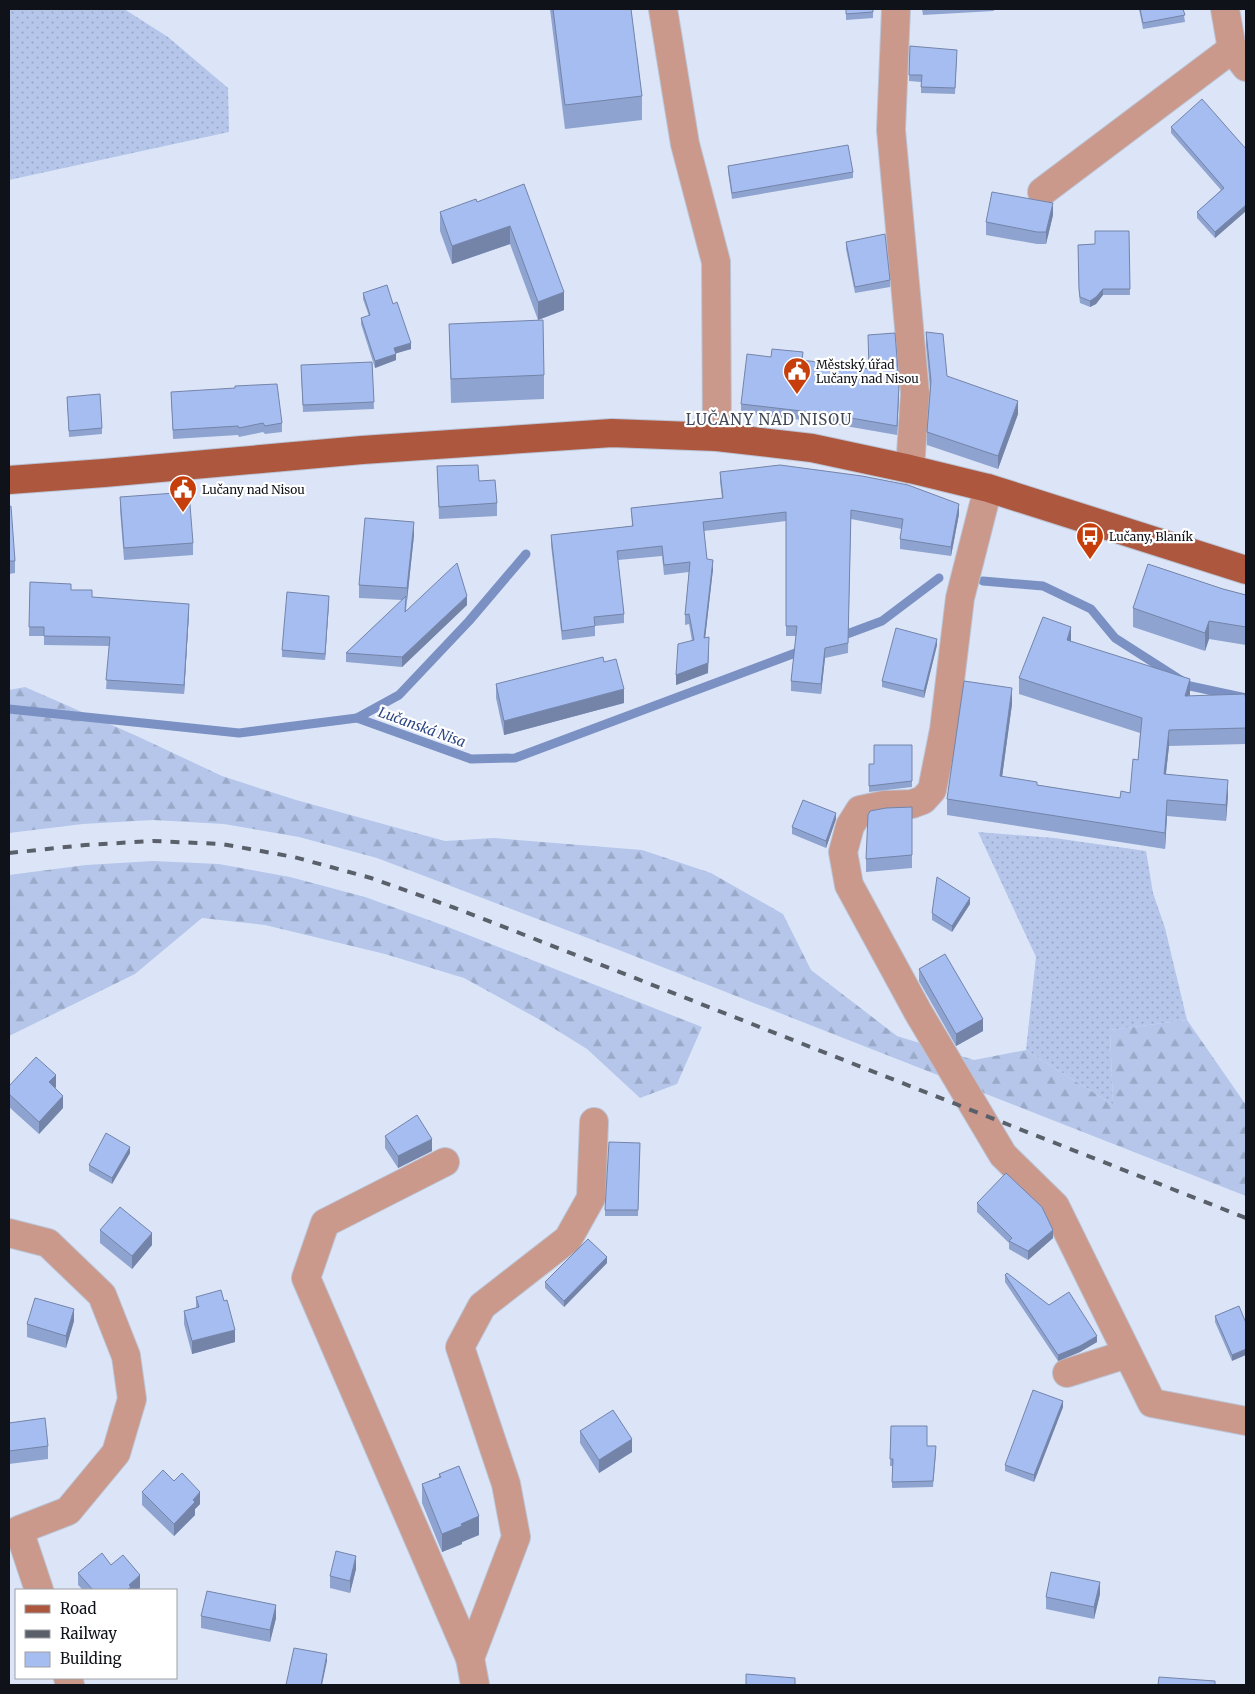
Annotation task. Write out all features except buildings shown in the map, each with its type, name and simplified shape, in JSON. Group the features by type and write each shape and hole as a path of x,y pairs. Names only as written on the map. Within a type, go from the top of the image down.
{"main road":[{"path":"9,480 352,451 604,434 717,437 812,448 988,488 1246,570"}],"street":[{"path":"663,9 685,144 716,262 717,437"},
{"path":"896,9 891,130 915,393 910,469"},
{"path":"1042,192 1239,58 1225,9"},
{"path":"988,488 960,598 944,730 932,790 923,800 912,804 884,805 860,810 850,826 843,852 849,885 918,1012 1002,1155 1055,1206 1152,1403 1246,1421"},
{"path":"470,1658 516,1537 506,1484 460,1347 482,1306 568,1239 591,1198 594,1122"},
{"path":"445,1162 325,1223 306,1278 470,1658 475,1685"},
{"path":"9,1233 48,1244 102,1295 126,1356 132,1399 116,1453 68,1511 14,1530 39,1589"},
{"path":"1067,1373 1127,1354"}],"green space":[{"path":"9,9 124,9 168,37 228,88 229,132 9,180"},
{"path":"25,687 222,776 296,800 445,841 494,838 642,850 711,873 783,914 811,970 897,1036 974,1060 1026,1050 1113,1105 1110,1030 1187,1020 1246,1105 1246,1196 619,950 377,858 299,837 224,824 153,820 83,824 9,833 9,690"},
{"path":"978,832 1054,838 1146,851 1153,893 1165,928 1187,1020 1110,1030 1113,1105 1026,1050 1036,957"},
{"path":"153,861 219,864 290,877 365,897 448,927 702,1027 677,1084 640,1098 587,1049 542,1021 464,978 385,954 265,925 202,918 135,974 9,1036 9,875 86,865"}],"waterway":[{"path":"357,718 399,695 469,621 526,554"},
{"name":"Lučanská Nisa","path":"839,637 882,621 939,578"},
{"name":"Lučanská Nisa","path":"983,581 1043,586 1091,609 1115,638 1190,686 1246,698"},
{"name":"Lučanská Nisa","path":"9,709 239,733 357,718 471,759 515,758 806,649"}],"railway":[{"path":"9,853 85,845 153,841 222,844 294,857 371,878 455,908 612,969 1246,1218"}],"place":[{"name":"Městský úřad Lučany nad Nisou","path":"797,395"},
{"name":"Lučany nad Nisou","path":"183,513"},
{"name":"Lučany, Blaník","path":"1090,560"}],"district":[{"name":"LUČANY NAD NISOU","path":"769,419"}]}
